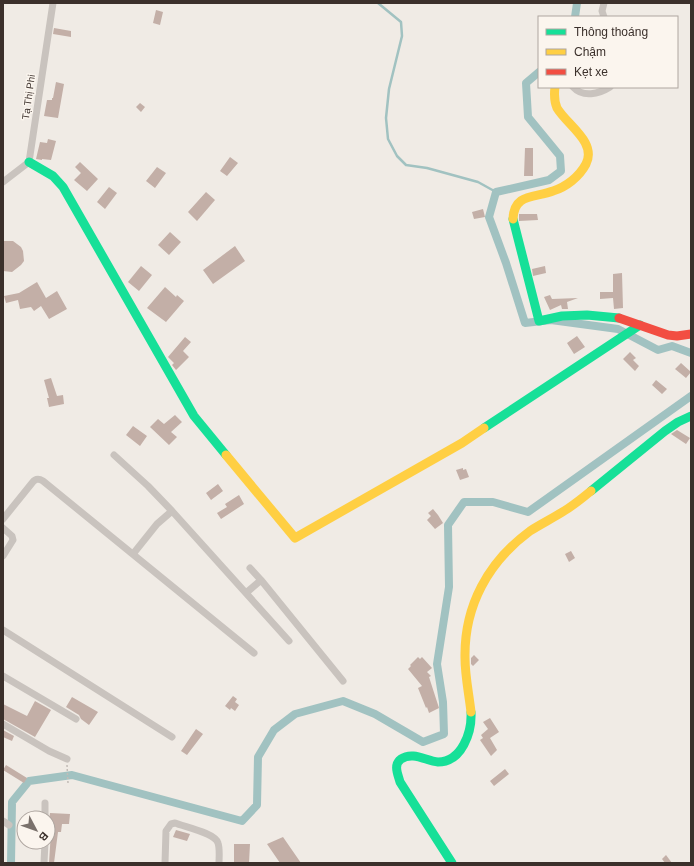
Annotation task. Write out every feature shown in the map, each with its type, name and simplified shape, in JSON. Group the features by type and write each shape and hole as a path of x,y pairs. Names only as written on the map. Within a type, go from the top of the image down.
{"street":[{"name":"Tạ Thị Phi","path":"29,162 52,3"},
{"path":"604,3 602,10 604,16"},
{"path":"555,88 554,92 557,107 573,129 586,143 588,157 580,172 566,185 550,193 528,197 520,201 515,206 513,221 539,320 562,316 587,315 622,318 668,334 677,336 691,334"},
{"path":"574,88 579,92 591,94 603,92 609,88"},
{"path":"3,182 29,162 53,176 64,187 194,416 295,538 462,443 640,324"},
{"path":"452,863 400,782 396,769 397,763 404,757 411,756 432,761 443,761 452,758 464,744 471,727 472,715 464,656 467,631 474,601 488,576 508,550 530,531 573,505 654,440 678,422 691,416"},
{"path":"114,455 148,486 172,511 289,641"},
{"path":"3,519 35,480 43,480 254,653"},
{"path":"133,554 157,524 172,511"},
{"path":"3,528 12,536 13,540 3,556"},
{"path":"250,568 343,682"},
{"path":"246,593 261,580"},
{"path":"3,630 172,737"},
{"path":"3,676 76,719"},
{"path":"3,724 49,751 67,759"},
{"path":"45,803 45,810"},
{"path":"165,863 166,831 171,824 175,823 214,837 219,845 219,863"},
{"path":"44,863 45,850"}],"path":[{"path":"67,759 68,783"}],"building":[{"path":"156,10 163,12 160,25 153,23"},
{"path":"54,28 71,31 71,37 53,34"},
{"path":"56,82 64,84 58,118 44,116 47,100 52,100 53,98"},
{"path":"140,103 145,107 141,112 136,107"},
{"path":"48,139 56,141 51,160 36,159 40,142 47,143"},
{"path":"525,148 533,148 533,176 524,176"},
{"path":"230,157 238,163 227,176 220,171"},
{"path":"80,162 98,179 87,191 74,180 81,173 75,167"},
{"path":"157,167 166,173 155,188 146,181"},
{"path":"109,187 117,193 105,209 97,202"},
{"path":"206,192 215,200 197,221 188,212"},
{"path":"483,209 485,217 474,219 472,212"},
{"path":"519,214 537,214 538,220 519,221"},
{"path":"170,232 181,242 169,255 158,245"},
{"path":"3,241 13,241 21,247 23,251 24,261 12,272 3,271"},
{"path":"235,246 245,261 213,284 203,270"},
{"path":"141,266 152,275 139,291 128,282"},
{"path":"545,266 546,273 533,276 532,269"},
{"path":"622,273 623,308 614,309 613,298 600,299 600,292 613,292 613,274"},
{"path":"37,282 46,298 57,291 67,309 49,319 41,306 34,311 31,307 20,309 18,300 6,303 4,296 19,293"},
{"path":"165,287 176,297 177,295 184,301 166,322 147,308"},
{"path":"550,295 552,299 578,298 567,302 568,309 562,309 561,305 550,310 544,297"},
{"path":"577,336 585,347 574,354 567,343"},
{"path":"185,337 191,342 183,351 189,357 176,370 172,365 174,363 168,357"},
{"path":"630,352 636,358 633,360 639,366 635,371 623,359"},
{"path":"681,363 691,372 686,378 675,369"},
{"path":"51,378 57,396 63,395 64,404 49,407 47,398 49,398 44,380"},
{"path":"656,380 667,389 662,394 652,385"},
{"path":"175,415 182,422 171,432 177,437 169,445 150,427 158,419 164,424"},
{"path":"133,426 147,436 140,446 126,435"},
{"path":"677,430 690,438 686,444 671,434"},
{"path":"463,468 463,470 466,469 469,477 460,480 456,470"},
{"path":"218,484 223,491 211,500 206,493"},
{"path":"239,495 244,504 221,519 217,513 227,507 225,504"},
{"path":"433,509 443,523 435,529 427,520 431,516 428,513"},
{"path":"571,551 575,558 569,562 565,554"},
{"path":"474,655 479,660 473,666 471,664 471,658"},
{"path":"418,657 420,659 422,657 432,668 427,672 431,676 429,677 439,708 429,713 418,688 422,686 408,669"},
{"path":"233,696 237,699 235,702 239,705 235,711 231,708 230,710 225,706"},
{"path":"72,697 98,712 89,725 81,719 79,715 66,707"},
{"path":"35,701 51,710 35,737 3,719 3,704 27,716"},
{"path":"490,718 499,732 490,738 497,750 491,756 480,740 483,738 481,735 488,729 483,722"},
{"path":"196,729 203,734 187,755 181,751"},
{"path":"3,730 14,736 12,741 3,737"},
{"path":"6,765 27,778 24,783 3,770"},
{"path":"505,769 509,774 494,786 490,781"},
{"path":"56,813 70,814 69,824 62,824 61,832 58,832 56,848"},
{"path":"176,830 190,834 187,841 173,837"},
{"path":"283,837 301,863 280,863 267,844"},
{"path":"234,844 250,844 249,863 234,863"},
{"path":"50,850 56,850 54,863 49,863"},
{"path":"666,855 672,863 665,863 662,859"}],"waterway":[{"path":"378,3 401,22 402,36 389,89 386,118 388,139 397,156 406,165 427,168 478,182 496,192"},
{"path":"575,16 577,3"},
{"path":"538,73 526,83 528,117 560,156 561,171 549,180 496,192 489,217 506,263 525,323 551,320 618,329 658,350 672,346 691,353"},
{"path":"11,863 12,802 29,781 72,775 242,821 257,805 258,757 274,730 295,714 343,701 375,714 423,742 444,734 443,702 437,664 449,587 448,525 464,502 493,502 528,512 691,396"}],"traffic: fast":[{"path":"29,162 53,176 63,187 194,416 226,455"},
{"path":"513,219 539,321 562,316 587,315 619,318"},
{"path":"484,428 640,325"},
{"path":"591,491 665,431 678,422 691,416"},
{"path":"452,863 400,782 397,773 397,764 401,759 410,756 438,762 446,761 453,757 464,744 467,737 470,728 471,712"}],"traffic: slow":[{"path":"513,219 514,211 521,201 563,187 572,181 586,164 588,148 579,134 557,108 554,98 555,88"},
{"path":"226,455 295,538 462,443 484,428"},
{"path":"471,712 465,658 466,639 474,603 481,587 491,571 515,543 530,531 568,509 591,491"}],"traffic: jam":[{"path":"619,318 668,335 677,336 691,334"}]}
